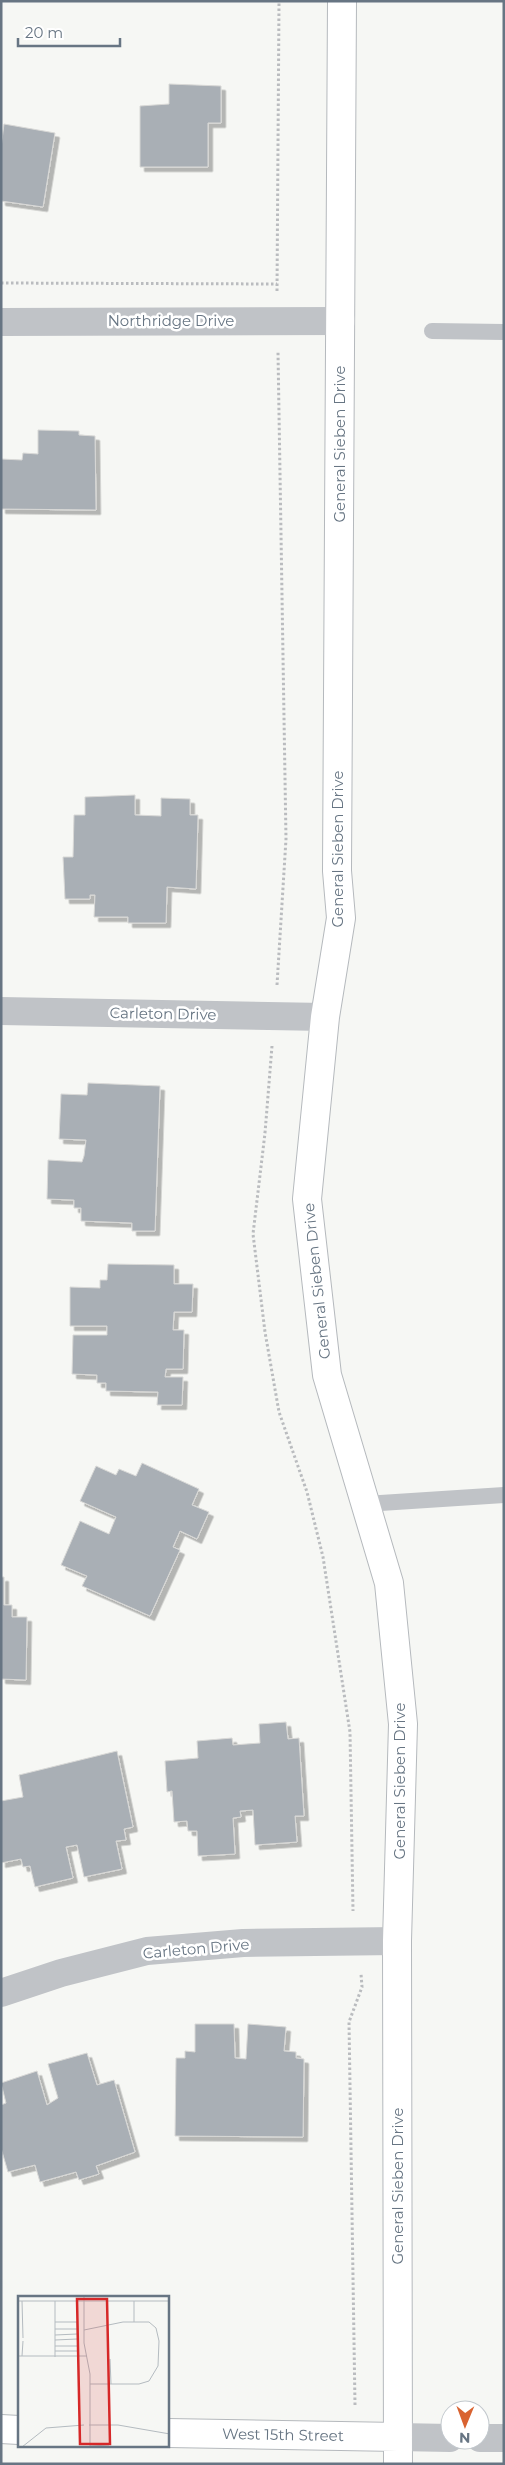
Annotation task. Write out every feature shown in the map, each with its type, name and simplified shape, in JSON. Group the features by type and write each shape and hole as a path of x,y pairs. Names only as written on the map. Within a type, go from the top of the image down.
{"street":[{"name":"General Sieben Drive","path":"342,1 338,872 341,918 325,1017 307,1198 327,1375 389,1583 403,1724 397,1941 398,2464"},
{"name":"Northridge Drive","path":"1,322 340,321"},
{"name":"Carleton Drive","path":"1,1011 325,1017"},
{"name":"Carleton Drive","path":"1,1993 61,1973 147,1951 243,1943 397,1941"},
{"path":"1,2430 18,2430"},
{"name":"West 15th Street","path":"169,2433 398,2437"},
{"path":"398,2437 440,2438"},
{"path":"490,2438 504,2438"}],"lane":[{"path":"432,332 504,332"},
{"path":"366,1504 504,1495"}],"path":[{"path":"1,283 277,284"}],"building":[{"path":"169,84 221,86 221,123 208,123 208,167 140,167 140,106 169,104"},
{"path":"4,124 55,133 43,207 1,201 1,148"},
{"path":"38,430 79,431 79,435 95,436 96,510 1,509 1,459 22,460 23,453 38,454"},
{"path":"135,795 135,815 161,816 161,798 190,799 190,815 198,815 196,889 167,887 166,923 128,923 128,917 94,917 95,895 90,895 90,899 65,899 63,857 73,857 74,815 85,815 85,797"},
{"path":"88,1083 160,1086 155,1231 132,1231 132,1223 81,1221 81,1208 74,1208 74,1200 47,1199 48,1160 82,1162 84,1156 86,1140 59,1139 61,1094 87,1095"},
{"path":"108,1264 174,1265 174,1284 193,1284 192,1312 174,1312 173,1330 184,1330 183,1369 166,1369 165,1377 183,1377 182,1405 157,1405 158,1392 106,1391 106,1383 97,1383 97,1375 72,1374 73,1335 107,1335 107,1326 70,1326 70,1287 100,1288 100,1280 107,1280"},
{"path":"142,1463 199,1489 192,1505 209,1512 197,1539 180,1531 173,1547 180,1550 150,1616 82,1586 87,1576 61,1565 80,1521 109,1534 116,1517 80,1501 96,1466 116,1475 119,1469 136,1476"},
{"path":"1,1577 4,1577 4,1605 12,1605 12,1617 27,1617 26,1680 1,1679"},
{"path":"286,1722 288,1739 299,1738 304,1816 295,1816 297,1842 255,1845 253,1810 240,1811 241,1817 233,1818 235,1854 198,1856 197,1831 188,1831 187,1821 174,1822 172,1791 167,1792 165,1761 198,1758 197,1741 232,1738 233,1745 260,1743 259,1724"},
{"path":"117,1751 133,1827 124,1829 126,1840 116,1841 122,1869 84,1877 77,1845 66,1847 73,1878 35,1887 30,1866 23,1867 21,1859 1,1863 1,1801 23,1797 19,1775"},
{"path":"195,2024 234,2024 235,2058 246,2059 248,2024 286,2027 284,2051 296,2052 296,2058 304,2059 303,2137 175,2136 176,2058 185,2058 185,2051 195,2052"},
{"path":"87,2053 97,2085 114,2080 135,2152 96,2166 99,2174 79,2180 76,2172 40,2182 35,2165 8,2172 1,2148 1,2105 6,2103 1,2083 37,2071 47,2105 58,2098 48,2064"}]}
